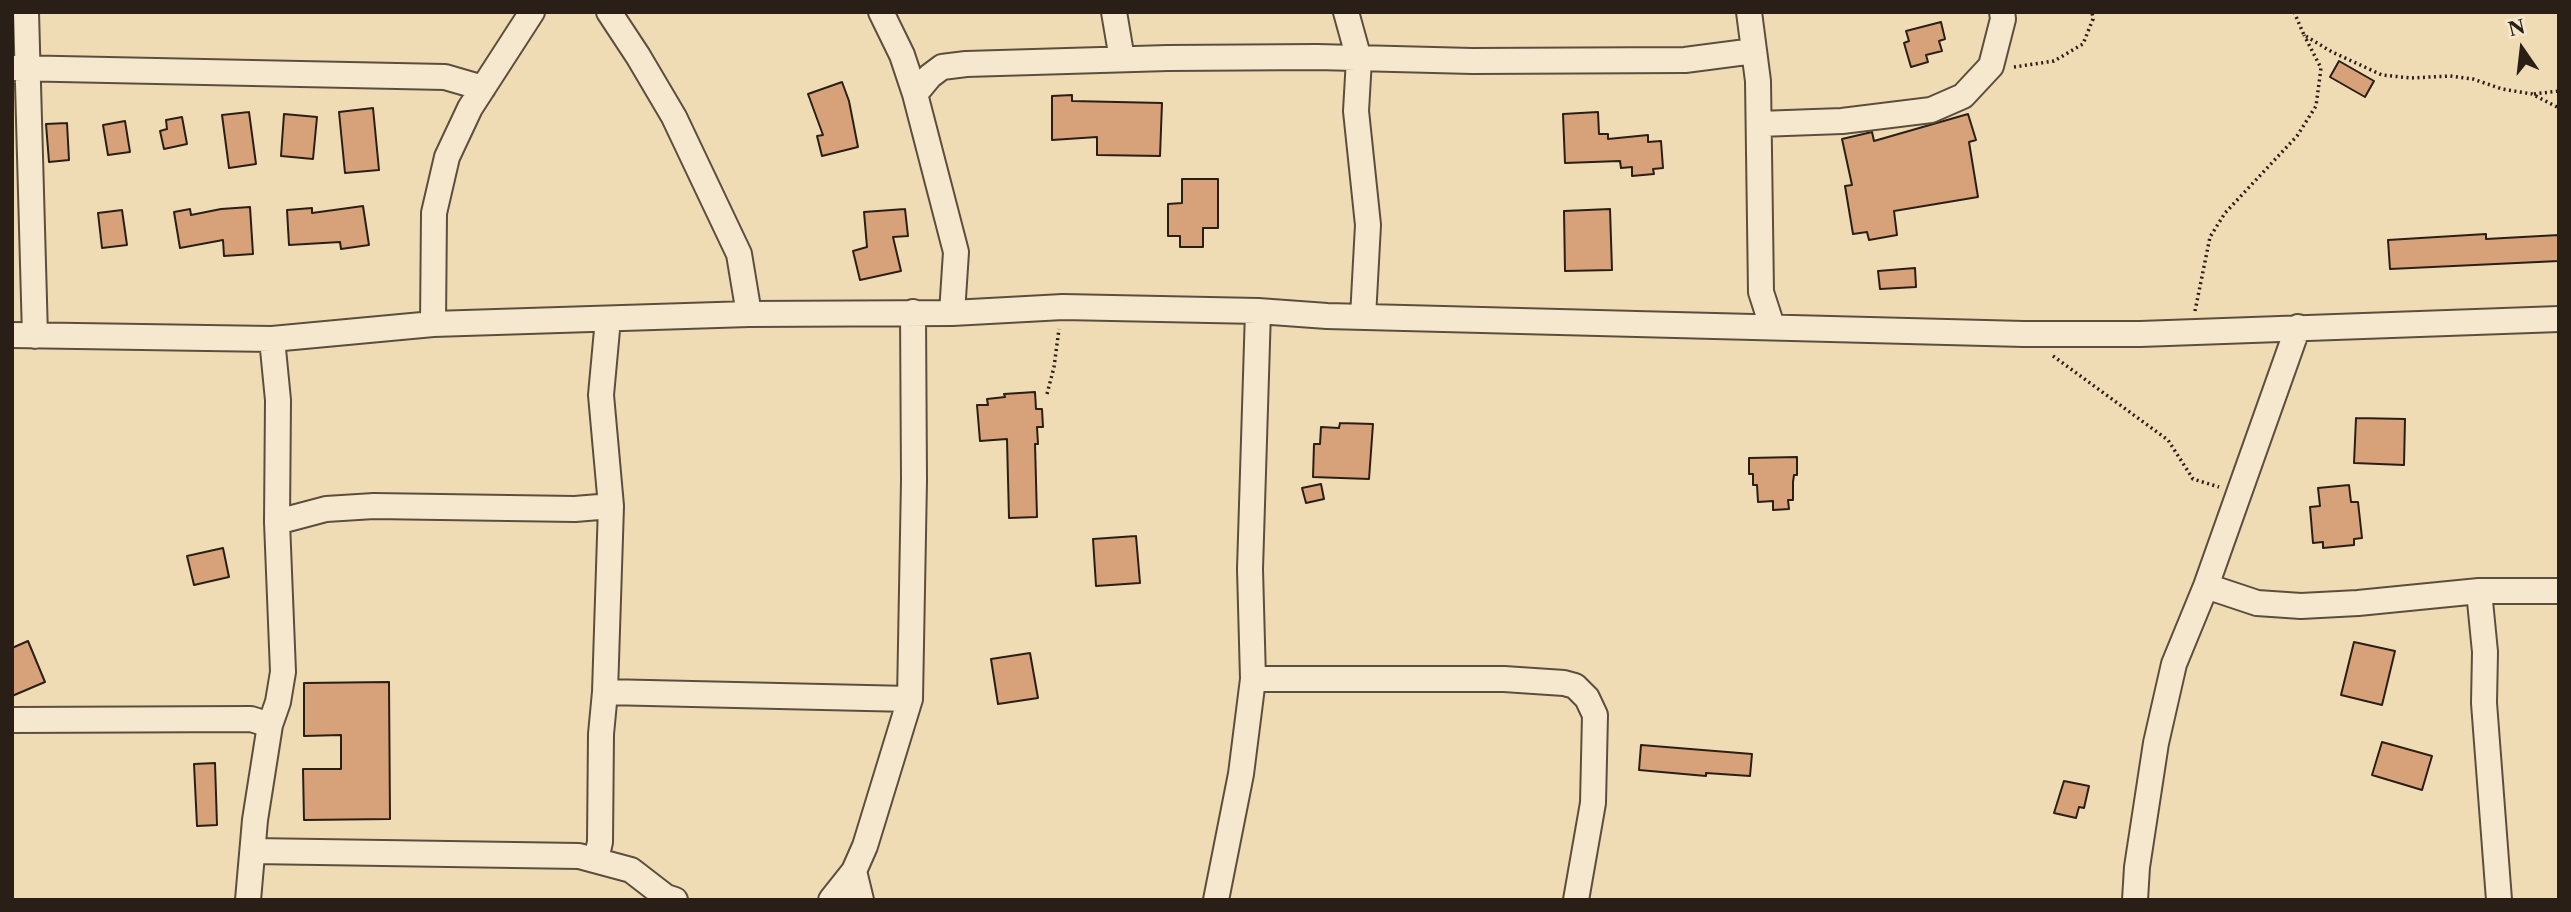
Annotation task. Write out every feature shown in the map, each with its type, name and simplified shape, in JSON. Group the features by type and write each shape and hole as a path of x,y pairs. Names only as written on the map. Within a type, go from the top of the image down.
{"street":[{"path":"26,12 19,68 23,335 272,338 433,324 749,314 952,313 1063,307 2024,334 2140,334 2193,330 2559,319"},
{"path":"433,324 434,213 447,157 470,108 532,12"},
{"path":"609,12 674,117 739,254 749,314"},
{"path":"881,12 902,55 915,93 956,252 952,313"},
{"path":"1114,12 1122,59"},
{"path":"1346,12 1359,59 1356,111 1368,225 1363,317"},
{"path":"1749,12 1758,81 1761,292 1772,326"},
{"path":"1759,124 1842,121 1931,110 1963,96 1990,66 2003,19 2002,12"},
{"path":"915,93 930,76 943,67 1122,59 1303,57 1685,60 1754,51"},
{"path":"19,68 445,77 483,88"},
{"path":"1216,900 1241,774 1253,679 1250,569 1258,311"},
{"path":"831,900 854,872 888,776 910,699 914,312"},
{"path":"596,860 600,842 601,734 605,692 611,506 601,396 608,319"},
{"path":"2135,900 2137,867 2155,743 2174,664 2206,586 2298,327"},
{"path":"248,900 270,725 278,702 283,672 277,522 278,400 272,338"},
{"path":"277,522 326,509 374,506 575,509 611,506"},
{"path":"2206,586 2257,603 2301,606 2479,591 2559,591"},
{"path":"2479,591 2485,652 2484,703 2499,900"},
{"path":"1253,679 1504,680 1564,682 1575,686 1587,698 1595,715 1593,803 1576,900"},
{"path":"605,692 910,699"},
{"path":"12,720 251,719 270,725"},
{"path":"253,851 554,854 596,860 631,870 666,897 675,900"},
{"path":"854,872 862,900"}],"path":[{"path":"1990,66 2022,68 2054,61 2083,44 2093,19 2092,12"},
{"path":"2193,330 2195,305 2210,237 2225,213 2297,136 2316,106 2321,68 2294,12"},
{"path":"2304,35 2332,52 2382,75 2473,79 2502,89 2532,94 2559,91"},
{"path":"2532,94 2559,108"},
{"path":"1046,394 1055,368 1063,307"},
{"path":"2024,334 2084,381 2158,432 2177,450 2193,479 2238,495"}],"building":[{"path":"1941,22 1945,39 1939,41 1942,51 1926,55 1928,62 1911,67 1904,43 1909,41 1906,31"},
{"path":"2339,61 2374,81 2365,97 2330,77"},
{"path":"842,82 849,101 858,147 822,156 817,136 823,135 808,94"},
{"path":"1072,95 1072,101 1162,103 1160,156 1097,155 1097,137 1052,140 1052,96"},
{"path":"373,108 379,170 345,173 339,112"},
{"path":"249,112 256,164 229,168 222,115"},
{"path":"1598,112 1599,134 1608,134 1608,139 1648,135 1648,142 1661,141 1663,168 1653,169 1654,174 1632,176 1632,167 1621,168 1620,161 1565,163 1563,114"},
{"path":"284,114 317,117 313,159 281,156"},
{"path":"1968,114 1976,140 1969,142 1978,197 1894,211 1897,235 1869,240 1867,232 1853,234 1845,186 1852,185 1842,139 1872,132 1874,141"},
{"path":"182,117 187,144 164,149 160,131 167,129 166,120"},
{"path":"125,121 130,152 108,155 103,125"},
{"path":"67,123 69,160 49,162 46,124"},
{"path":"1182,179 1218,179 1218,228 1203,228 1203,247 1180,247 1180,236 1168,236 1168,204 1182,203"},
{"path":"363,206 369,245 341,249 340,242 289,245 287,210 312,208 312,213"},
{"path":"250,207 253,254 224,256 223,240 180,248 174,212 190,209 191,215"},
{"path":"905,209 908,236 893,237 901,271 860,280 853,251 867,247 864,212"},
{"path":"1610,209 1612,270 1565,271 1564,211"},
{"path":"122,210 127,245 102,248 98,213"},
{"path":"2486,234 2486,239 2559,235 2559,261 2390,269 2388,240"},
{"path":"1915,268 1916,287 1880,289 1878,271"},
{"path":"1035,392 1036,409 1042,409 1043,427 1037,427 1038,444 1035,444 1037,517 1009,518 1007,439 980,441 977,405 988,405 987,399 1005,397 1004,394"},
{"path":"2356,418 2405,419 2404,465 2354,463"},
{"path":"1340,423 1373,424 1369,479 1313,477 1314,444 1320,444 1321,427 1339,428"},
{"path":"1797,457 1797,475 1794,475 1793,500 1788,500 1789,509 1773,510 1773,501 1758,502 1757,485 1753,485 1753,474 1749,474 1749,458"},
{"path":"1321,484 1324,499 1306,503 1302,488"},
{"path":"2349,485 2351,502 2358,502 2362,538 2354,539 2354,545 2323,548 2323,542 2313,543 2310,507 2320,506 2318,488"},
{"path":"1136,536 1140,583 1096,586 1093,539"},
{"path":"223,548 229,577 194,585 187,556"},
{"path":"28,641 45,682 12,696 12,648"},
{"path":"2354,642 2395,651 2382,705 2341,695"},
{"path":"1030,653 1038,698 998,704 991,659"},
{"path":"389,682 390,819 304,820 303,769 341,769 341,735 304,736 304,683"},
{"path":"2382,742 2432,756 2422,790 2372,775"},
{"path":"1641,745 1752,754 1750,776 1706,773 1706,776 1639,770"},
{"path":"215,763 217,825 197,826 194,764"},
{"path":"2064,781 2089,786 2084,808 2079,807 2076,818 2054,813"}]}
